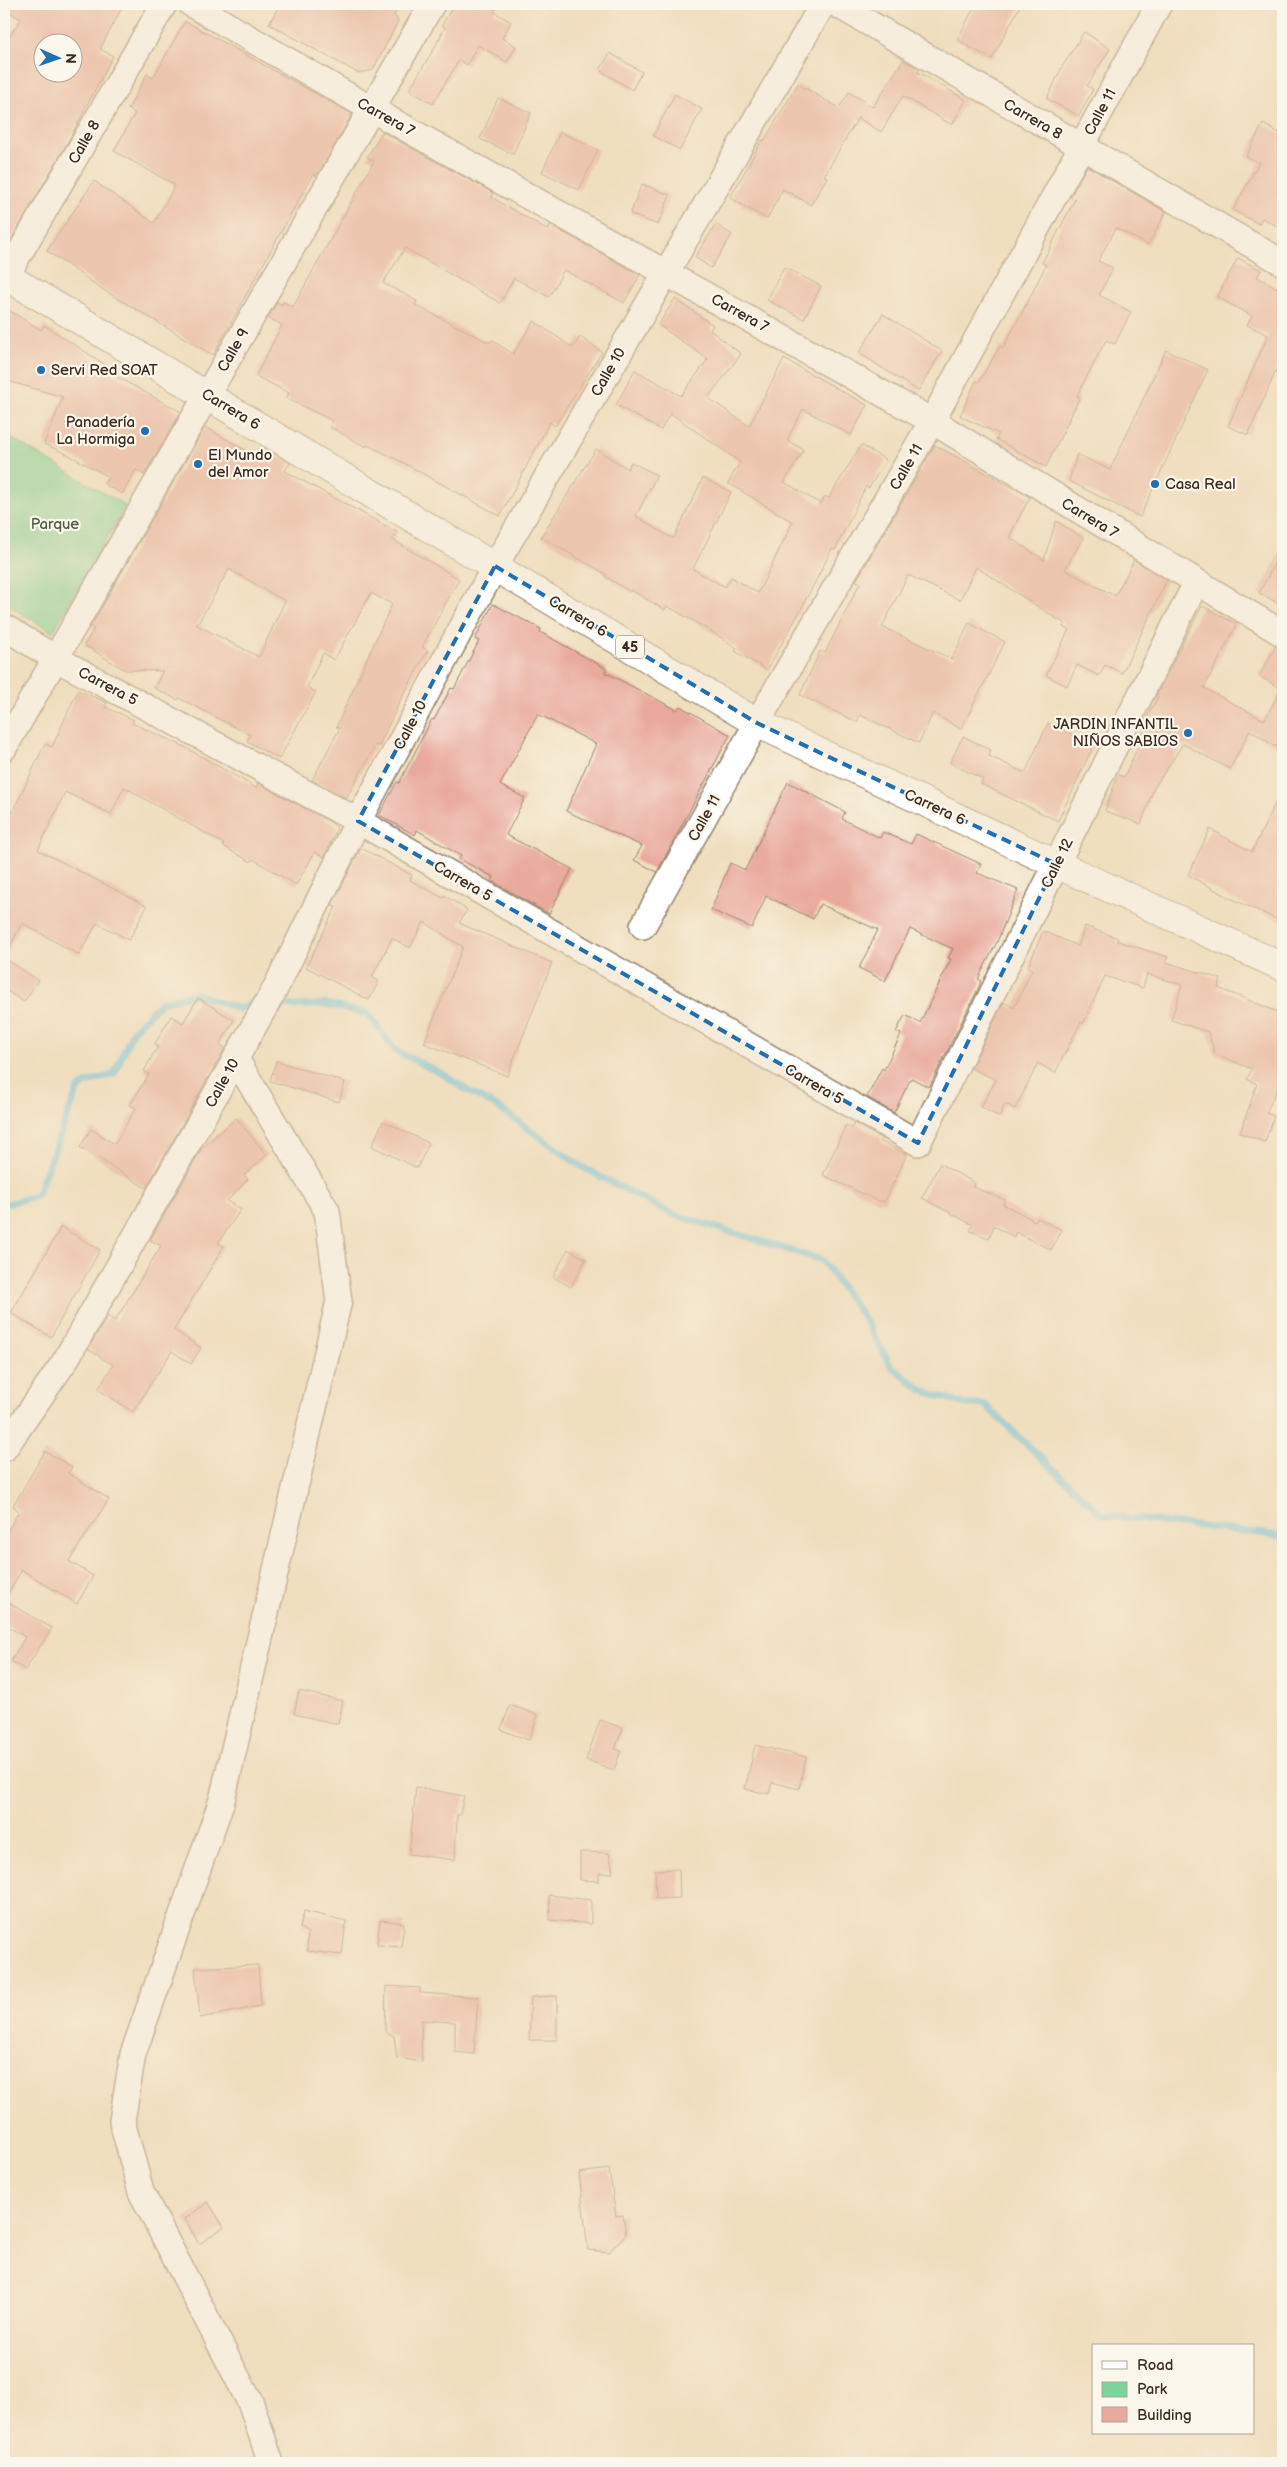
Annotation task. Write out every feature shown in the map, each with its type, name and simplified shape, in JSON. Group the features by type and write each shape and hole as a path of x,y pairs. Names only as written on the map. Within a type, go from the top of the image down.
{"main road":[{"name":"Carrera 6","path":"5,277 207,394 757,723 1056,864 1283,967"}],"street":[{"name":"Calle 8","path":"5,277 164,4"},
{"name":"Carrera 7","path":"191,4 371,109 932,421 1196,583 1283,634"},
{"name":"Calle 9","path":"4,748 432,4"},
{"name":"Calle 10","path":"4,1449 65,1361 275,989 358,821 495,566 823,4"},
{"name":"Carrera 8","path":"836,4 1283,263"},
{"name":"Calle 11","path":"643,926 757,723 932,421 1159,4"},
{"name":"Calle 12","path":"918,1143 1196,583"},
{"name":"Carrera 5","path":"4,627 55,658 358,821 918,1143"},
{"path":"236,1059 326,1211 339,1301 222,1800 133,2054 122,2121 141,2192 251,2404 271,2463"}],"highlighted area":[{"path":"495,566 757,723 1056,864 918,1143 358,821"}],"green space":[{"name":"Parque","path":"4,434 126,506 53,632 4,603"}],"building":[{"path":"4,4 124,4 100,49 113,56 65,147 4,252 4,45 21,19 4,9"},
{"path":"280,4 400,4 394,15 398,21 373,70 358,73 269,24"},
{"path":"454,4 499,4 494,12 511,22 502,38 516,46 507,62 478,45 467,65 459,60 433,104 409,90 435,47 445,27 442,25"},
{"path":"976,4 1021,4 992,59 957,40"},
{"path":"185,21 352,114 317,176 313,174 213,355 105,291 47,251 94,181 154,223 175,185 114,151 135,113 128,109 147,74 153,78"},
{"path":"1084,32 1110,49 1087,86 1093,89 1079,116 1047,99 1062,67"},
{"path":"610,53 642,72 632,90 600,70"},
{"path":"903,60 920,69 918,72 966,100 952,125 903,96 881,132 858,118 824,176 827,177 811,205 783,189 767,219 730,198 762,140 764,141 798,84 839,108 849,92 873,107"},
{"path":"675,94 702,109 680,150 653,136"},
{"path":"498,98 531,113 513,154 480,139"},
{"path":"1263,124 1283,135 1283,229 1262,218 1259,224 1233,210 1259,163 1246,156"},
{"path":"382,132 493,193 491,197 548,230 550,225 640,275 624,303 564,270 549,297 514,278 500,303 405,248 383,283 417,301 415,305 490,343 492,340 513,354 534,321 573,348 580,337 602,352 555,426 550,422 500,516 398,460 367,445 366,447 330,427 333,421 286,398 289,393 256,376 282,325 268,318 277,302 282,305 283,302 293,307 374,161 367,157"},
{"path":"560,132 598,150 579,190 542,172"},
{"path":"1087,166 1166,212 1148,245 1116,228 1098,261 1113,268 1099,295 1131,312 1115,344 1106,340 1077,396 1080,397 1046,467 996,439 999,434 960,416 976,381 979,382 1000,346 1003,348 1029,299 1046,265 1042,263 1075,199 1070,197"},
{"path":"642,184 670,195 658,225 630,214"},
{"path":"716,224 732,235 711,268 695,257"},
{"path":"1238,258 1261,270 1257,277 1283,291 1283,355 1248,435 1228,426 1268,335 1247,325 1252,316 1217,297"},
{"path":"784,267 821,286 804,319 767,300"},
{"path":"675,299 713,325 710,330 741,354 708,398 749,426 784,359 867,405 851,435 803,409 787,440 804,450 784,482 821,504 825,496 829,498 861,445 886,460 869,488 866,486 835,550 832,549 767,670 735,651 737,648 702,626 667,606 665,610 631,590 630,592 605,576 606,574 541,537 596,449 628,469 631,462 657,475 636,516 674,538 703,478 731,492 693,569 725,587 731,577 758,593 793,522 728,483 740,462 670,413 661,430 616,405 635,370 681,396 708,359 658,325"},
{"path":"4,307 41,330 44,325 112,369 110,373 181,412 144,475 136,470 122,494 104,484 109,477 44,444 63,397 4,380"},
{"path":"883,314 942,351 918,391 859,353"},
{"path":"1166,350 1208,370 1140,517 1069,481 1077,454 1110,470"},
{"path":"205,427 259,458 265,448 290,463 285,471 397,532 393,540 459,579 422,647 428,650 399,703 379,746 376,745 346,798 312,780 340,728 336,727 392,604 371,593 334,660 323,653 307,687 316,692 279,759 247,741 250,735 179,698 178,700 154,688 163,671 125,670 84,645 94,629 91,626","holes":["229,569 285,601 259,657 197,625"]},
{"path":"935,445 1030,497 1009,537 1044,560 1056,521 1083,538 1065,570 1115,596 1134,560 1167,580 1122,673 1105,665 1099,676 1077,665 1067,686 1046,675 1069,630 1063,627 1065,624 976,567 960,600 908,575 882,627 952,659 969,623 1005,642 961,729 933,713 919,743 860,715 857,722 800,695 820,651 825,653 860,583 856,581"},
{"path":"1283,547 1283,606 1259,593"},
{"path":"493,604 541,629 540,632 607,669 605,672 677,710 680,706 730,735 657,872 634,860 642,846 566,811 596,744 538,714 500,785 525,798 506,835 572,869 549,914 492,881 494,877 459,859 461,856 417,830 415,835 379,815 397,782 399,783 432,719 434,720 451,688 454,689 479,641 475,639"},
{"path":"1202,606 1237,624 1204,688 1264,720 1282,689 1259,676 1276,646 1283,648 1283,736 1276,747 1250,730 1230,769 1183,744 1154,788 1141,824 1105,811 1118,775 1124,777 1146,725 1143,724"},
{"path":"78,690 107,703 105,707 134,720 132,723 185,747 256,788 258,783 332,823 337,828 324,857 315,852 296,885 253,859 251,862 223,846 224,844 124,787 111,814 65,792 38,850 147,906 129,940 97,923 79,955 22,923 4,958 4,830 45,744 52,747"},
{"path":"1048,723 1094,745 1058,821 981,784 983,779 950,763 963,736 991,750 989,756 1025,773"},
{"path":"788,782 845,812 842,819 880,838 883,832 911,844 916,834 981,864 977,873 1018,890 997,942 978,979 981,981 978,989 929,1087 911,1078 894,1113 867,1097 882,1068 884,1070 901,1034 896,1032 905,1015 920,1023 951,959 948,958 953,949 910,929 885,981 859,968 878,930 820,904 813,919 766,896 752,928 711,910 730,863 745,870"},
{"path":"1283,787 1283,922 1230,898 1188,875 1210,829 1252,852"},
{"path":"361,848 412,875 410,880 443,898 444,895 467,910 459,923 552,963 507,1076 424,1043 463,947 424,922 410,948 392,938 372,977 379,981 369,1000 306,967 336,907 332,905"},
{"path":"1085,926 1118,938 1117,941 1168,957 1166,962 1221,979 1218,988 1283,1014 1283,1076 1266,1113 1274,1116 1265,1142 1240,1133 1257,1084 1247,1079 1252,1069 1215,1054 1208,1032 1171,1020 1182,985 1147,974 1143,988 1105,976 1083,1024 1081,1022 1055,1073 1038,1063 1015,1109 1005,1104 999,1117 981,1107 996,1080 971,1068 1004,1002 1014,1008 1032,969 1028,967 1043,931 1078,946"},
{"path":"4,958 38,980 24,1002 4,989"},
{"path":"198,998 234,1020 220,1044 225,1048 146,1188 80,1147 91,1129 115,1144 136,1108 130,1105 149,1074 144,1071 158,1046 155,1044 171,1016 183,1023"},
{"path":"276,1061 345,1082 339,1102 270,1081"},
{"path":"236,1118 267,1155 244,1175 248,1179 227,1201 241,1209 218,1243 224,1246 174,1330 201,1348 191,1364 172,1351 133,1412 98,1389 113,1365 88,1349 108,1316 115,1321 161,1246 150,1240 202,1148"},
{"path":"383,1121 429,1143 417,1168 372,1146"},
{"path":"854,1123 882,1139 880,1141 907,1154 885,1201 878,1201 823,1175 846,1125 852,1128"},
{"path":"940,1164 975,1183 973,1187 1005,1200 1003,1204 1035,1221 1037,1218 1062,1230 1051,1250 1016,1232 1014,1237 994,1226 989,1238 970,1231 973,1225 922,1198"},
{"path":"61,1227 100,1250 51,1337 11,1313"},
{"path":"568,1249 586,1259 571,1287 553,1277"},
{"path":"45,1451 72,1467 68,1473 109,1499 69,1561 93,1576 77,1604 22,1570 4,1600 4,1537 19,1511 13,1506"},
{"path":"4,1600 52,1628 25,1670 11,1661 25,1637 4,1624"},
{"path":"299,1691 343,1701 338,1724 294,1714"},
{"path":"510,1705 538,1715 529,1740 501,1730"},
{"path":"600,1720 623,1728 615,1749 621,1751 614,1770 586,1760"},
{"path":"755,1745 806,1757 799,1789 772,1782 769,1794 745,1789"},
{"path":"416,1787 464,1796 460,1815 457,1815 455,1860 409,1854"},
{"path":"580,1852 609,1853 613,1873 599,1873 599,1881 580,1880"},
{"path":"679,1869 680,1898 656,1899 655,1870"},
{"path":"549,1895 591,1900 591,1924 550,1920"},
{"path":"304,1911 346,1921 342,1955 307,1951 308,1933 300,1928"},
{"path":"380,1920 404,1923 401,1947 377,1945"},
{"path":"258,1965 261,2006 200,2018 195,1968"},
{"path":"386,1986 420,1988 420,1993 478,1997 474,2054 455,2052 455,2022 421,2020 422,2062 397,2058 394,2036 385,2031"},
{"path":"557,1996 557,2040 529,2040 531,1997"},
{"path":"609,2169 616,2216 623,2215 626,2234 609,2252 588,2250 579,2173"},
{"path":"208,2202 224,2227 199,2244 185,2219"}],"waterway":[{"path":"4,1205 37,1195 77,1091 84,1084 114,1074 133,1031 161,1002 195,994 240,1009 257,999 261,1000"},
{"path":"272,1002 293,1006 325,1004 368,1014 396,1051 444,1075 496,1106 582,1167 672,1214 822,1260 865,1320 891,1366 923,1391 965,1404 985,1405 1102,1515 1283,1536"}],"place":[{"name":"Servi Red SOAT","path":"41,370"},
{"name":"Panadería La Hormiga","path":"145,431"},
{"name":"El Mundo del Amor","path":"198,464"},
{"name":"Casa Real","path":"1155,484"},
{"name":"JARDIN INFANTIL NIÑOS SABIOS","path":"1188,733"}]}
